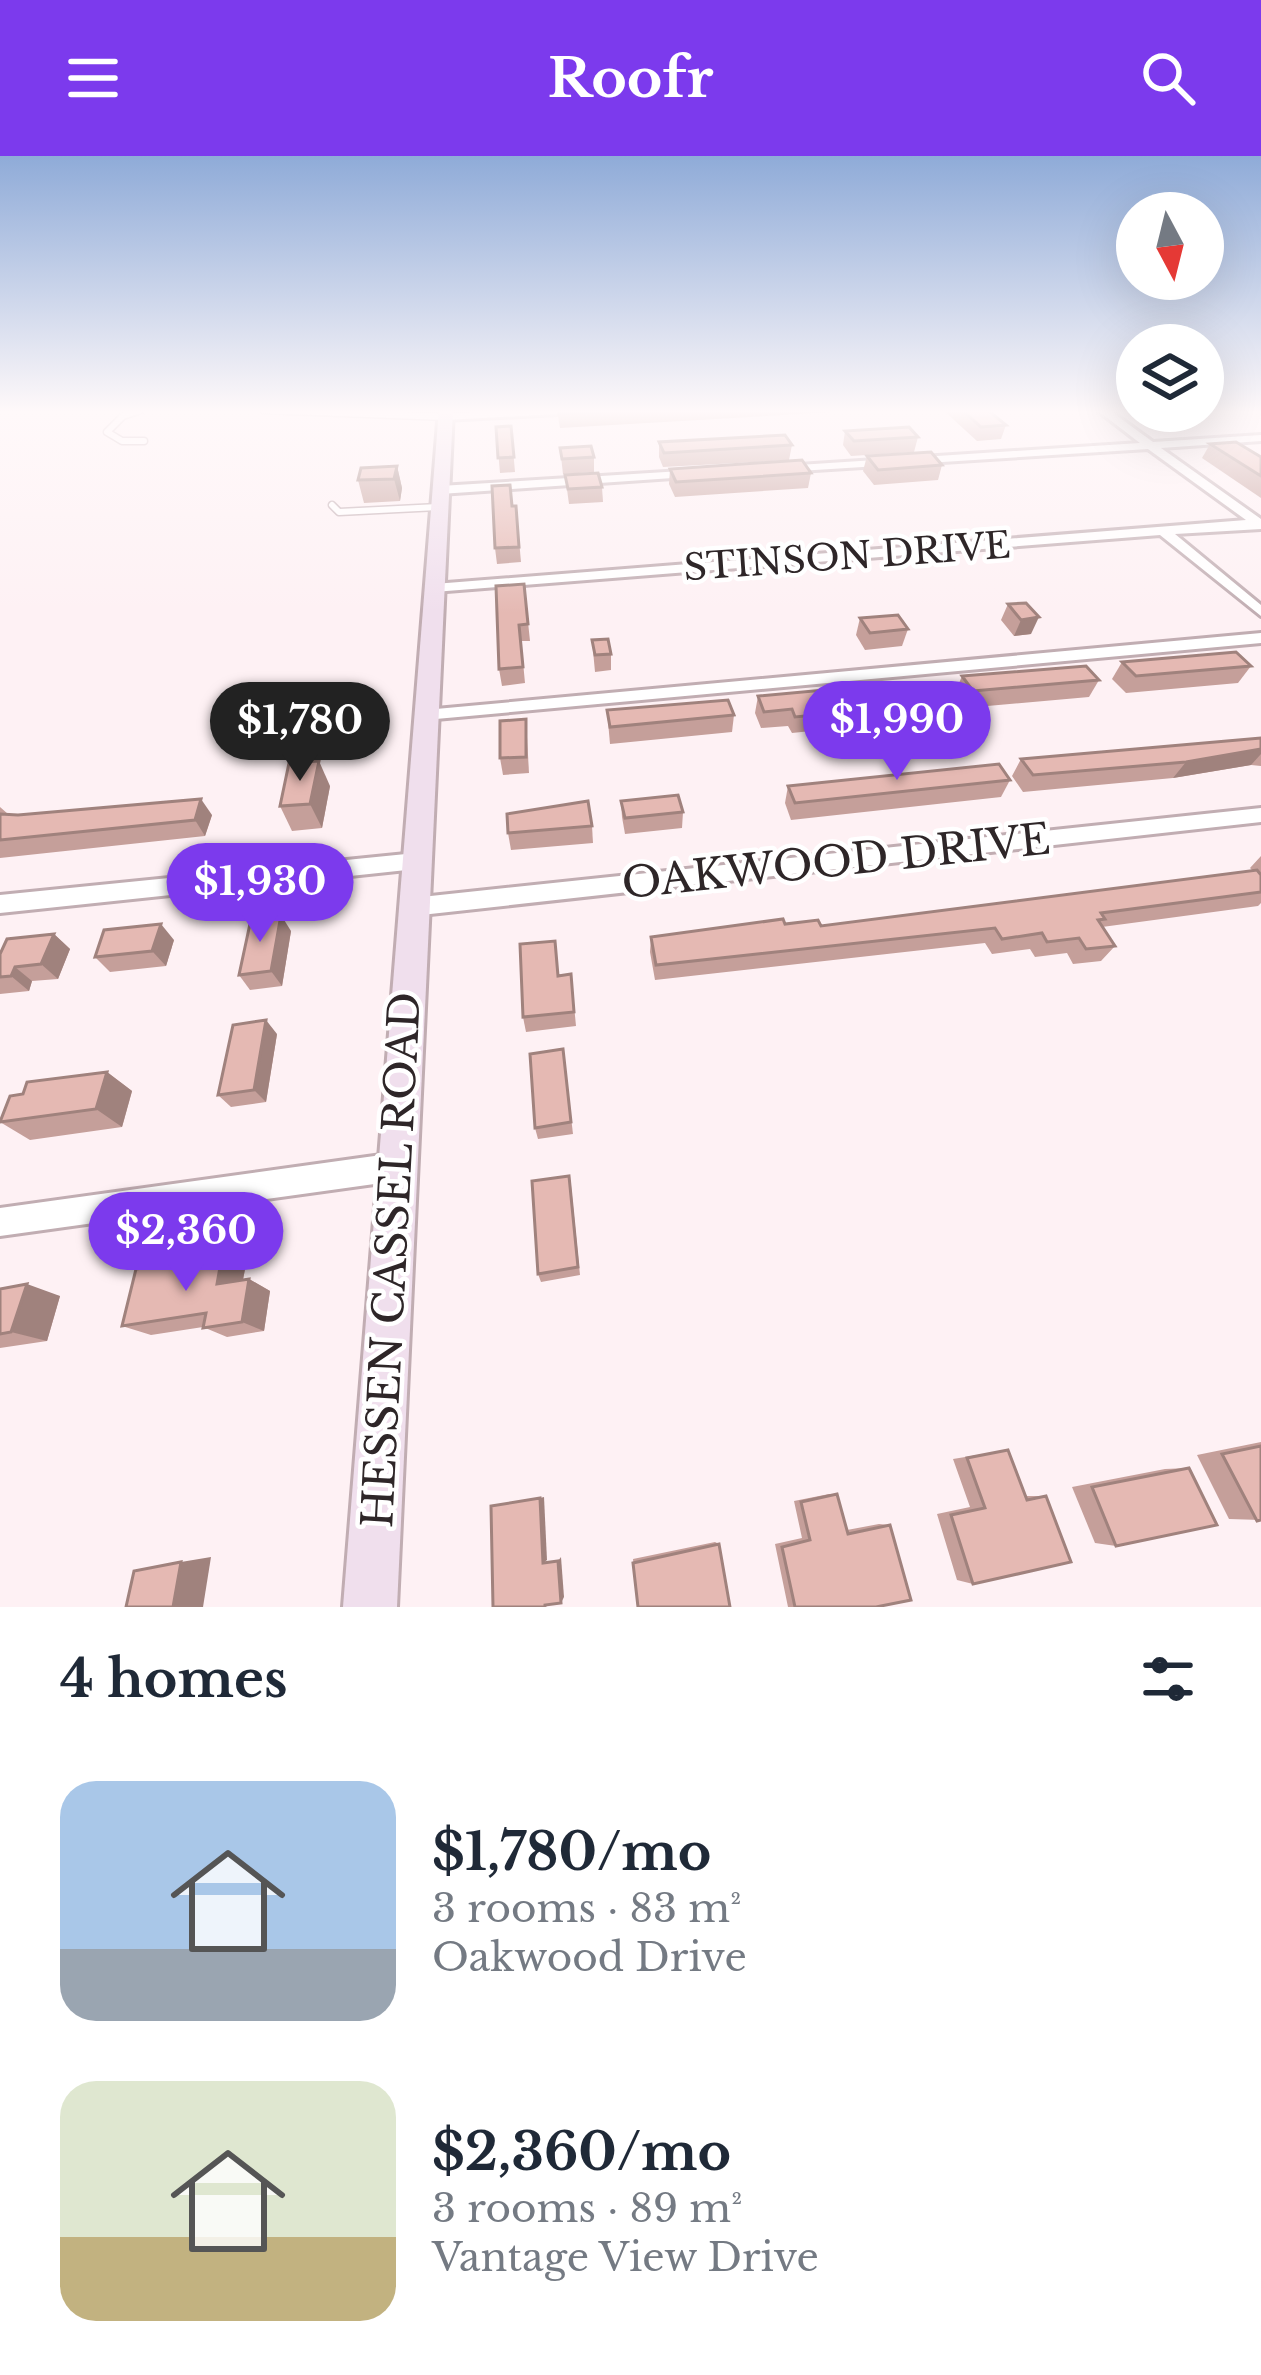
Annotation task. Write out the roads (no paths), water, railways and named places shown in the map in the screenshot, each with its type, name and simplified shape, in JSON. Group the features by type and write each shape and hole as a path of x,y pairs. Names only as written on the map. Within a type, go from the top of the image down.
{"main road":[{"name":"HESSEN CASSEL ROAD","path":"370,1607 440,478"}],"street":[{"path":"439,499 664,478"},
{"path":"1196,478 1260,524"},
{"name":"STINSON DRIVE","path":"434,588 1260,524"},
{"path":"1165,532 1261,612"},
{"path":"425,715 1261,638"},
{"name":"OAKWOOD DRIVE","path":"412,907 1261,815"},
{"path":"0,904 416,861"},
{"path":"0,1222 396,1167"}],"lane":[{"path":"332,505 339,512 439,499"}]}
